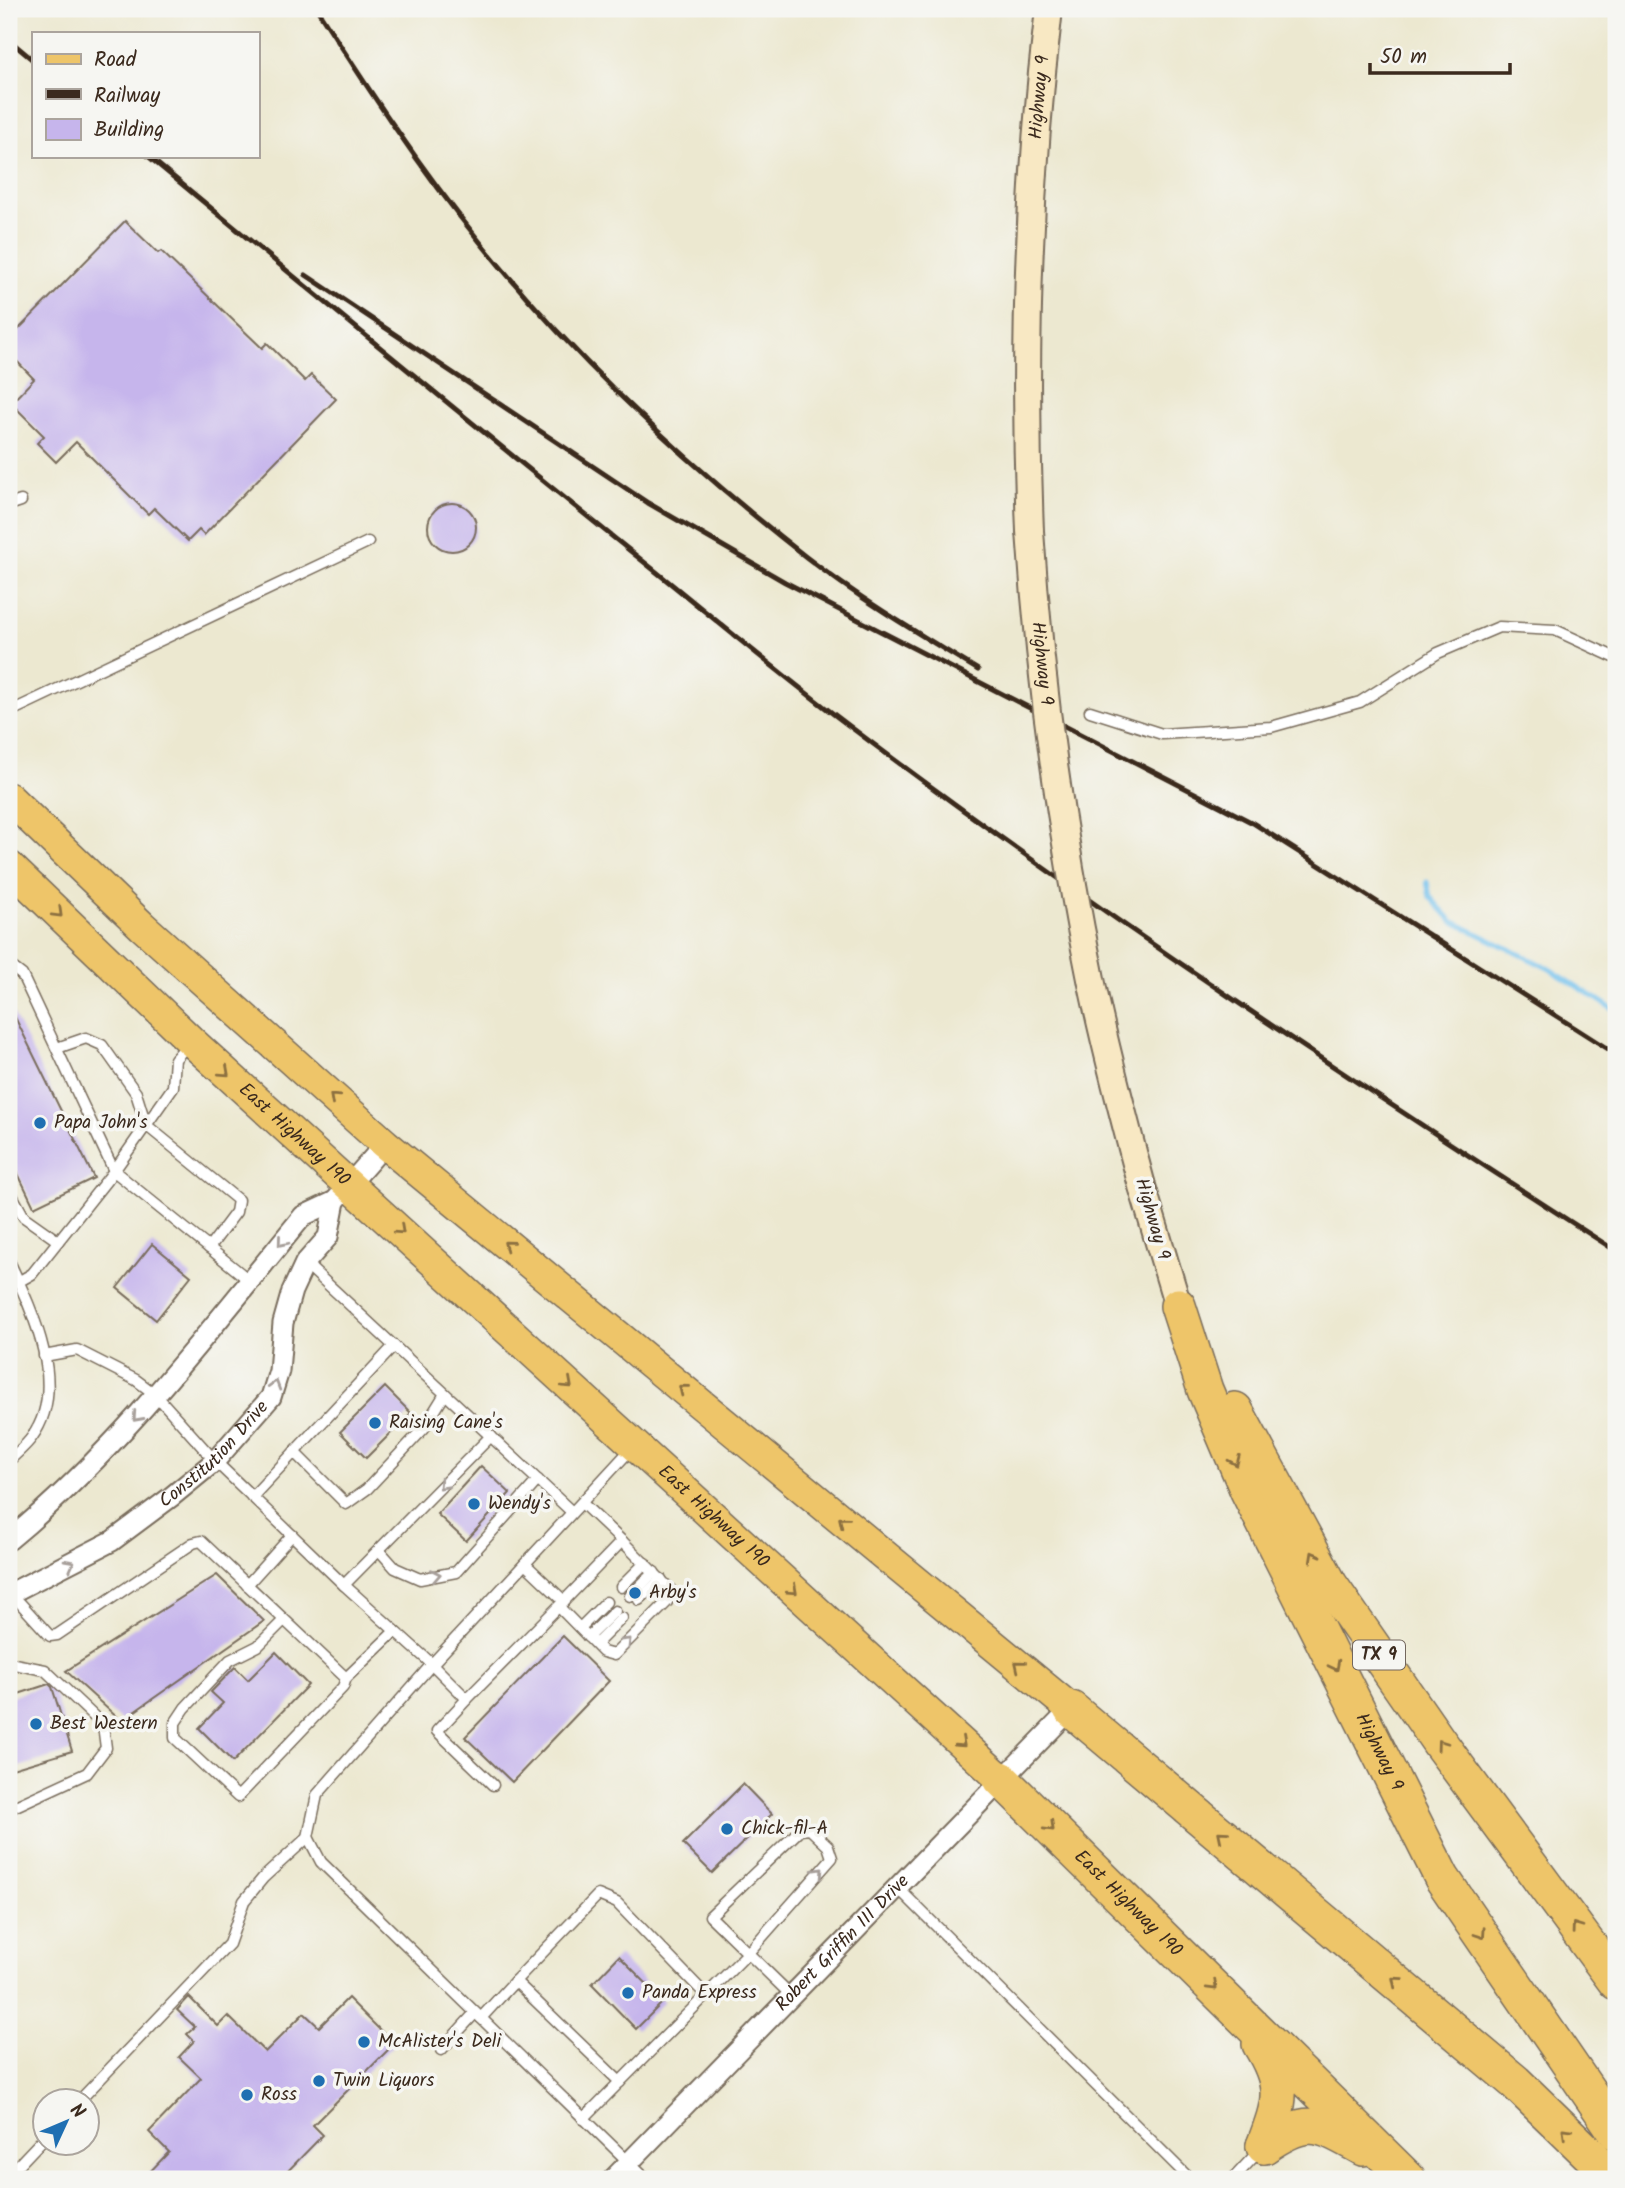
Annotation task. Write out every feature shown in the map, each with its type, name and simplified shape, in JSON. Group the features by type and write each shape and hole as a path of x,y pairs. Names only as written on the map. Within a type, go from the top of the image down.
{"highway":[{"name":"Highway 9","path":"1178,1306 1205,1390 1248,1492 1442,1878 1616,2132"},
{"name":"Highway 9","path":"1178,1306 1330,1585 1439,1742 1616,1982"},
{"path":"1072,1709 1515,2082 1615,2179"},
{"name":"East Highway 190","path":"1001,1779 1401,2172"},
{"path":"1243,2016 1271,2061 1279,2082 1278,2108 1264,2146"},
{"path":"1264,2146 1296,2127 1320,2126 1401,2172"}],"main road":[{"name":"Highway 9","path":"1049,9 1028,247 1027,428 1036,620 1069,867 1092,985 1142,1186 1178,1306"},
{"path":"9,798 142,926 385,1144 1072,1709"},
{"path":"9,826 17,829 100,910 142,926"},
{"name":"East Highway 190","path":"9,866 191,1041 342,1192 634,1445 1001,1779"}],"street":[{"path":"9,1540 92,1465 156,1395 303,1216 342,1192 385,1144"},
{"name":"Constitution Drive","path":"10,1594 112,1541 215,1461 271,1397 279,1371 282,1323 292,1290 305,1263 328,1237 342,1192"},
{"name":"Robert Griffin III Drive","path":"613,2179 1072,1709"}],"lane":[{"path":"9,505 21,500"},
{"path":"9,712 368,542"},
{"path":"1090,711 1163,734 1271,727 1360,702 1437,653 1499,627 1555,630 1616,658"},
{"path":"9,965 22,975 114,1171 250,1281"},
{"path":"57,1048 86,1038 102,1045 135,1093 146,1125 239,1200 236,1212 209,1248"},
{"path":"18,1282 32,1274 114,1171 173,1087 175,1059 191,1041"},
{"path":"9,1191 24,1217 58,1241"},
{"path":"9,1261 43,1341 48,1398 33,1436 9,1461"},
{"path":"305,1263 572,1512"},
{"path":"252,1497 394,1346"},
{"path":"44,1356 77,1350 136,1381 156,1395 215,1461 467,1699"},
{"path":"294,1452 346,1504 367,1489 424,1428 445,1394"},
{"path":"344,1585 491,1436"},
{"path":"94,2086 229,1944 244,1901 263,1878 308,1837 317,1796 432,1664 634,1445"},
{"path":"379,1550 396,1568 420,1579 456,1572 538,1480"},
{"path":"525,1564 592,1641 603,1652 614,1655 667,1602 670,1589 582,1503"},
{"path":"247,1585 292,1535"},
{"path":"10,1594 40,1628 50,1636 57,1635 193,1543 201,1541 346,1678"},
{"path":"493,1785 437,1731 622,1541"},
{"path":"621,1587 645,1563"},
{"path":"635,1598 657,1575"},
{"path":"580,1628 606,1602"},
{"path":"592,1641 618,1614"},
{"path":"284,1620 258,1646 230,1660 185,1708 175,1723 175,1738 238,1797 343,1687 346,1678 395,1631"},
{"path":"9,1663 45,1670 103,1726 106,1748 87,1773 9,1809"},
{"path":"583,2119 747,1954 832,1858 828,1846 810,1829 800,1830 710,1916 747,1954 792,1996"},
{"path":"308,1837 321,1862 646,2179"},
{"path":"897,1887 1190,2179"},
{"path":"441,2050 515,1981 598,1895 617,1903 706,1995"},
{"path":"515,1981 620,2082"},
{"path":"1233,2179 1264,2146"},
{"path":"9,2175 32,2151"}],"building":[{"path":"125,221 158,253 161,251 262,348 267,343 305,381 311,375 336,399 204,535 199,530 188,541 154,508 148,514 76,442 56,462 37,443 44,436 11,403 34,379 9,353 9,339"},
{"path":"452,503 469,510 476,527 469,544 452,551 435,544 428,527 435,510"},
{"path":"9,1005 94,1178 34,1207 9,1155"},
{"path":"152,1244 191,1276 156,1320 117,1288"},
{"name":"Raising Cane's","path":"385,1387 411,1413 366,1458 340,1432"},
{"name":"Wendy's","path":"481,1466 510,1493 466,1541 437,1514"},
{"path":"217,1575 264,1621 121,1721 66,1671"},
{"path":"563,1636 609,1681 512,1782 465,1737"},
{"path":"276,1652 308,1685 233,1762 199,1728 223,1703 211,1692 235,1667 248,1680"},
{"name":"Best Western","path":"49,1684 72,1751 9,1770 9,1697"},
{"name":"Chick-fil-A","path":"743,1784 772,1814 712,1873 683,1844"},
{"name":"Panda Express","path":"619,1956 664,2001 636,2029 592,1984"},
{"name":"Ross","path":"189,1997 218,2026 228,2016 265,2052 304,2013 319,2027 348,1998 394,2044 313,2125 323,2135 280,2179 143,2179 169,2152 149,2132 201,2078 179,2057 194,2041 187,2034 195,2027 177,2010"}],"waterway":[{"path":"1427,882 1430,897 1452,921 1548,968 1616,1011"}],"railway":[{"path":"317,9 436,186 516,286 594,369 676,448 806,557 869,602 978,670"},
{"path":"9,40 32,59"},
{"path":"150,158 779,672 856,731 1137,933 1423,1126 1616,1251"},
{"path":"306,275 648,503 785,582 1253,823 1616,1054"}],"place":[{"name":"Papa John's","path":"40,1123"},
{"name":"Raising Cane's","path":"375,1423"},
{"name":"Wendy's","path":"474,1504"},
{"name":"Arby's","path":"635,1593"},
{"name":"Best Western","path":"36,1724"},
{"name":"Chick-fil-A","path":"727,1829"},
{"name":"Panda Express","path":"628,1993"},
{"name":"McAlister's Deli","path":"364,2042"},
{"name":"Twin Liquors","path":"319,2081"},
{"name":"Ross","path":"247,2095"}]}
